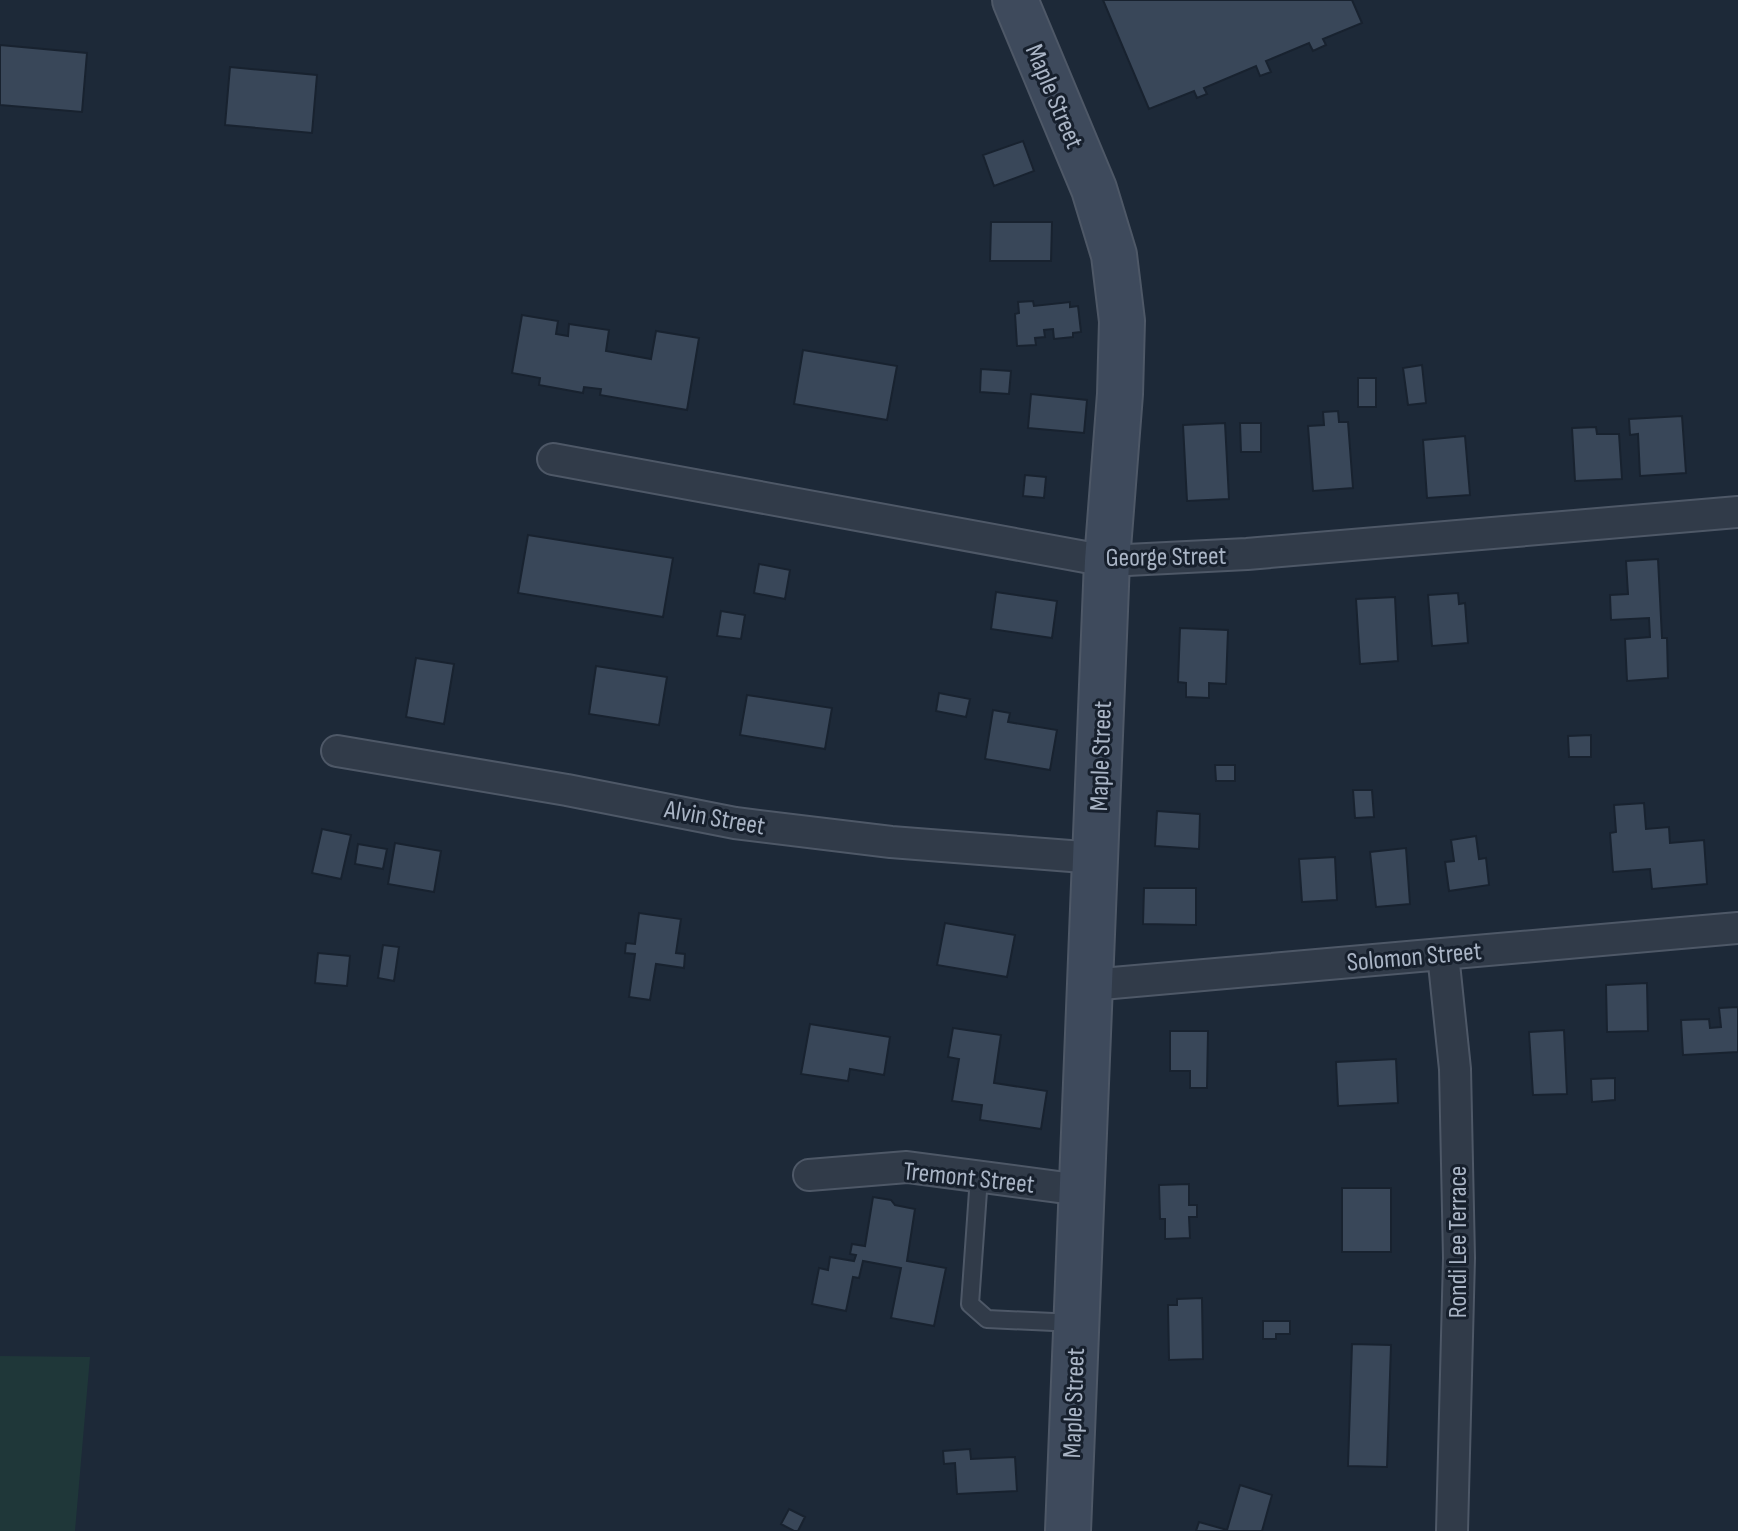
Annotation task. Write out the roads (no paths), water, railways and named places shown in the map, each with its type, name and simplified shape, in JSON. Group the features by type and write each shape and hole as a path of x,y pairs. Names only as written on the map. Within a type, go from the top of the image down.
{"main road":[{"name":"Maple Street","path":"1015,0 1094,189 1114,255 1122,321 1120,394 1107,561 1068,1531"}],"street":[{"name":"George Street","path":"553,459 1107,561 1247,554 1738,512"},
{"name":"Alvin Street","path":"337,751 567,790 735,823 891,842 1096,858"},
{"name":"Solomon Street","path":"1090,985 1738,928"},
{"name":"Rondi Lee Terrace","path":"1443,954 1455,1069 1459,1258 1452,1531"},
{"name":"Tremont Street","path":"809,1175 907,1167 1081,1190"}],"lane":[{"path":"979,1177 970,1304 987,1319 1076,1323"}]}
